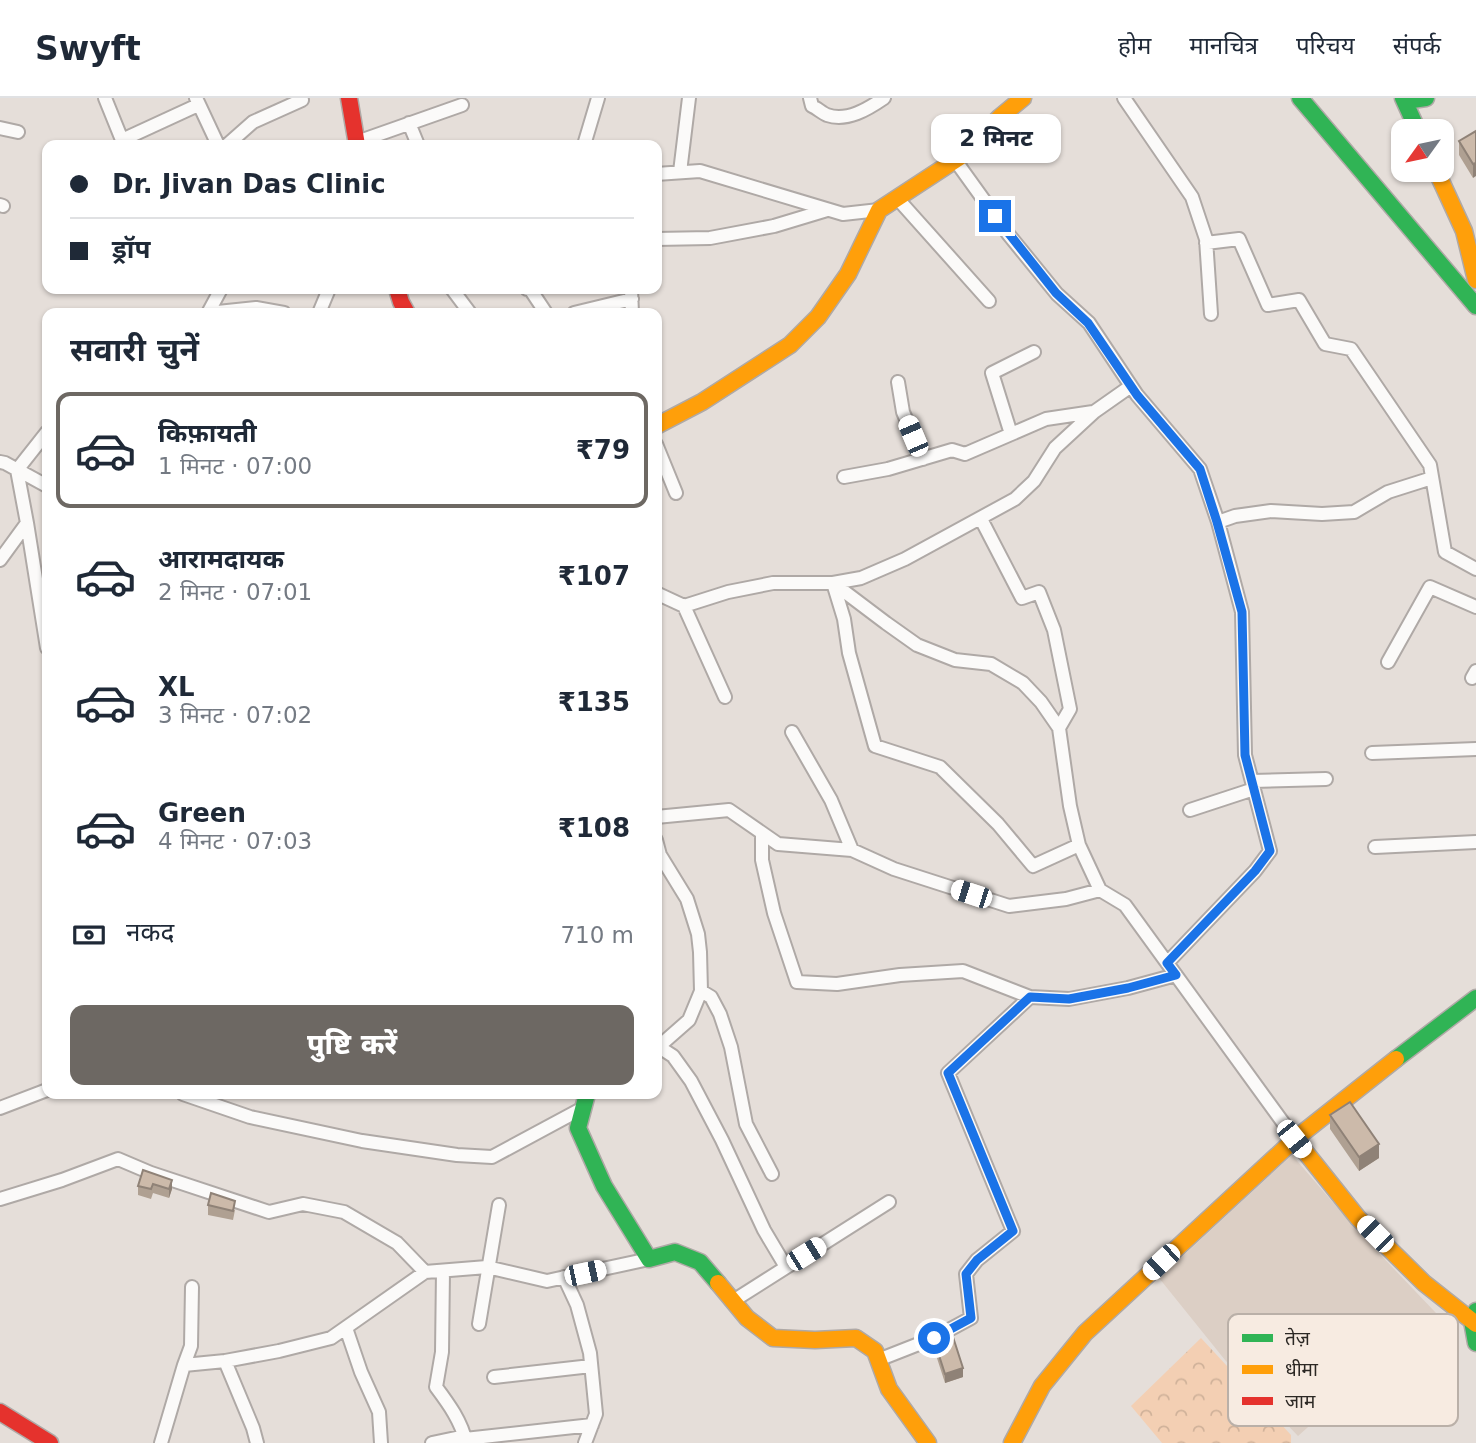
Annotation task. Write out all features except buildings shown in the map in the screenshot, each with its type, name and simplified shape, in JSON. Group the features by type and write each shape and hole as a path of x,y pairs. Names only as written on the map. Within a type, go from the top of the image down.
{"street":[{"path":"105,98 122,140 197,102 216,140"},
{"path":"233,140 253,122 302,100 301,98"},
{"path":"349,98 356,140"},
{"path":"585,140 598,98"},
{"path":"680,172 689,98"},
{"path":"810,98 812,106 828,115 851,116 872,107 884,98"},
{"path":"662,174 700,171 843,214 879,210 963,155 1023,98"},
{"path":"1124,98 1192,197 1206,243 1211,314"},
{"path":"1300,98 1476,306"},
{"path":"1413,119 1404,100 1426,98"},
{"path":"367,140 462,105"},
{"path":"409,123 416,140"},
{"path":"0,128 18,132"},
{"path":"954,160 1009,235 1056,293 1088,323 1131,386 1200,469 1242,612 1245,755 1270,851 1255,871 1167,963"},
{"path":"1442,182 1464,231 1476,279"},
{"path":"897,198 989,301"},
{"path":"662,239 710,238 774,226 829,210"},
{"path":"662,423 712,397 790,345 818,317 848,274 879,210"},
{"path":"1206,243 1239,239 1268,305 1298,300 1325,344 1351,349 1430,465 1446,552 1476,569"},
{"path":"589,308 631,294"},
{"path":"1011,434 992,373 1034,352"},
{"path":"898,382 903,412 923,458"},
{"path":"684,606 728,592 773,583 833,583 861,578 905,559 1016,499 1034,481 1055,448 1094,412 1131,386"},
{"path":"844,477 952,450 965,454 1045,419 1094,412"},
{"path":"42,438 17,470 42,617"},
{"path":"662,459 676,494"},
{"path":"0,462 42,483"},
{"path":"1217,522 1235,516 1270,511 1322,514 1354,512 1388,492 1432,478"},
{"path":"981,519 1022,598 1039,592 1054,630 1070,709 1059,729"},
{"path":"0,560 27,523"},
{"path":"833,583 917,645 955,660 991,664 1023,683 1041,702 1059,729 1070,806 1079,845 1101,891 1125,905 1294,1139 1358,1218 1424,1283 1475,1318 1476,1343"},
{"path":"833,583 875,746 940,767 998,824 1033,866 1079,845"},
{"path":"1388,662 1430,587 1476,607"},
{"path":"662,596 684,606 725,697"},
{"path":"792,733 831,800 852,850"},
{"path":"1372,753 1476,749"},
{"path":"1190,810 1253,785 1326,779"},
{"path":"662,816 729,810 778,844 852,850 894,869 1009,906 1066,899 1101,891"},
{"path":"762,833 762,860 774,913 797,982 836,984 900,975 963,971 1030,997 1069,999 1128,988 1176,975"},
{"path":"1375,847 1476,842"},
{"path":"662,858 687,899 698,934 701,991 689,1020 662,1043"},
{"path":"701,991 711,997 720,1014 731,1047 746,1124 772,1174"},
{"path":"878,1360 934,1338 971,1318 966,1274 977,1260 1013,1231 948,1073 1030,997"},
{"path":"1012,1443 1042,1386 1085,1333 1294,1139 1476,998"},
{"path":"662,1050 673,1056 691,1081 764,1230 786,1267"},
{"path":"0,1108 42,1092"},
{"path":"198,1099 250,1117 362,1141 457,1155 492,1157 585,1101"},
{"path":"585,1101 578,1129 604,1186 649,1259"},
{"path":"0,1199 118,1159 150,1173 269,1212 303,1204 344,1212 397,1242 425,1272"},
{"path":"733,1301 889,1202"},
{"path":"479,1324 499,1205"},
{"path":"184,1365 225,1361 331,1338 425,1272 487,1267 547,1281 675,1252 700,1262 747,1318 774,1338 856,1338 875,1351 889,1389 928,1443"},
{"path":"443,1271 442,1352 436,1387 451,1407 465,1439"},
{"path":"564,1277 577,1305 590,1353 596,1414 585,1443"},
{"path":"161,1443 191,1346 192,1287"},
{"path":"345,1328 379,1412 381,1443"},
{"path":"225,1361 257,1443"},
{"path":"494,1377 591,1366"},
{"path":"0,1412 50,1443"},
{"path":"432,1443 592,1425"},
{"path":"0,1427 26,1443"}],"shaded area":[{"path":"1292,1155 1355,1228 1436,1313 1228,1314 1228,1363 1159,1278"},
{"path":"1288,1426 1309,1426 1298,1436"}],"green space":[{"path":"1201,1338 1228,1367 1228,1426 1283,1426 1291,1435 1291,1443 1162,1443 1131,1406"}],"traffic: fast":[{"path":"1300,98 1476,306"},
{"path":"1403,98 1413,119"},
{"path":"1405,101 1426,98"},
{"path":"1396,1059 1476,998"},
{"path":"586,1099 578,1128 604,1186 649,1259 675,1252 700,1262 718,1283"},
{"path":"1476,1311 1472,1321 1476,1343"}],"traffic: slow":[{"path":"662,423 702,402 790,345 818,317 848,274 879,210 963,155 1023,98"},
{"path":"1442,182 1464,231 1476,280"},
{"path":"1012,1443 1042,1386 1085,1333 1295,1139 1396,1059"},
{"path":"1295,1139 1358,1218 1424,1283 1476,1324"},
{"path":"718,1283 747,1318 773,1338 856,1338 875,1351 889,1389 928,1443"}],"traffic: jam":[{"path":"349,98 356,140"},
{"path":"399,294 404,308"},
{"path":"0,1412 50,1443"}],"route":[{"path":"934,1338 971,1318 966,1274 977,1260 1013,1231 948,1073 1030,997 1069,999 1128,988 1176,975 1167,963 1255,871 1270,851 1245,755 1242,612 1200,469 1137,395 1088,323 1056,293 995,216"}]}
